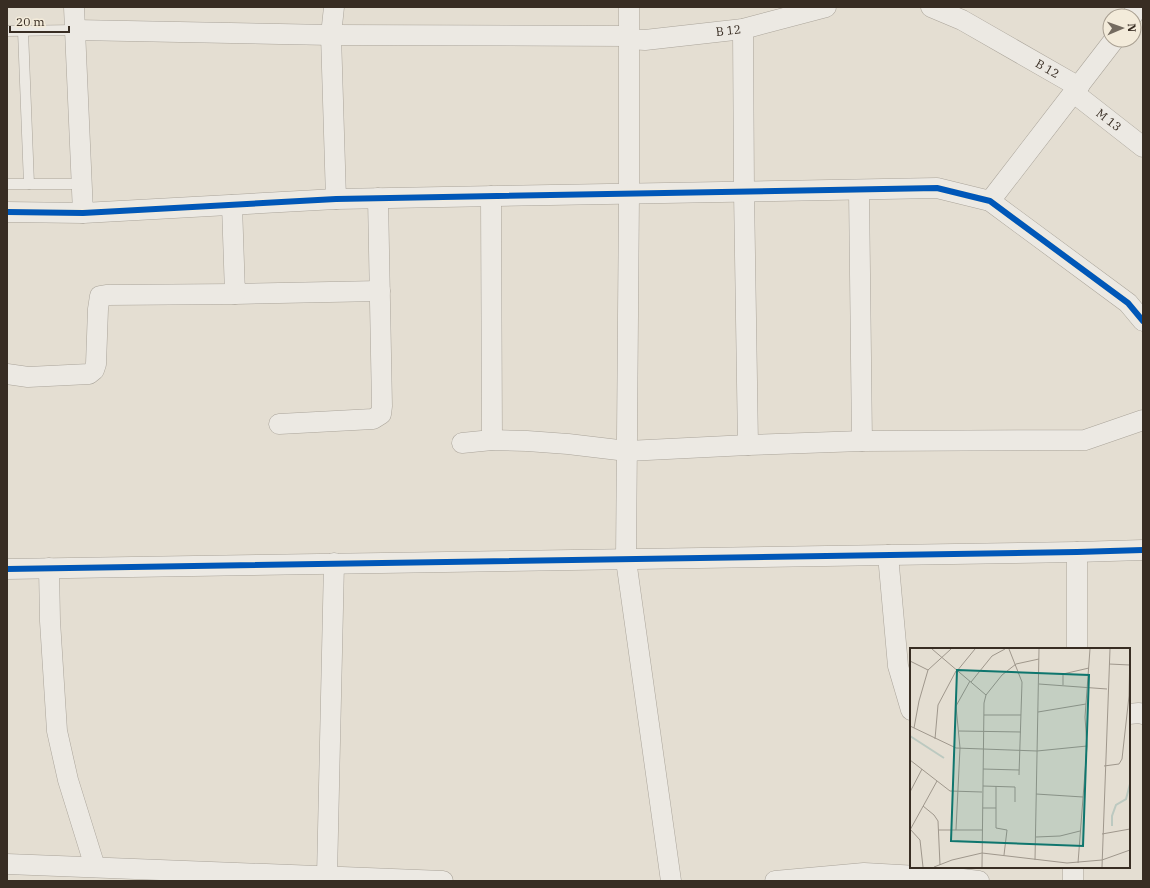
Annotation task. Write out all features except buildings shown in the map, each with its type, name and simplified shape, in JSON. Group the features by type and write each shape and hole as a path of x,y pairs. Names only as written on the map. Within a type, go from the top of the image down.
{"street":[{"path":"74,7 83,213"},
{"path":"334,7 331,35 336,199"},
{"path":"629,7 626,560 671,881"},
{"name":"B 12","path":"76,30 331,35 628,38 645,40 743,30 826,7"},
{"name":"B 12","path":"931,7 962,20 1076,90"},
{"path":"743,30 748,445"},
{"path":"990,201 1108,48"},
{"name":"M 13","path":"1076,90 1143,147"},
{"path":"7,212 83,213 336,199 937,188 990,201 1128,303 1143,321"},
{"path":"859,190 862,441"},
{"path":"491,196 492,440"},
{"path":"279,424 373,419 381,414 378,198"},
{"path":"232,205 235,294"},
{"path":"7,374 28,376 89,374 94,370 96,364 98,309 100,296 106,294 235,294 380,291"},
{"path":"462,443 492,440 527,441 627,451 862,441 1085,440 1143,420"},
{"path":"7,568 626,560 1143,550"},
{"path":"1077,552 1077,648"},
{"path":"888,555 898,666 910,707"},
{"path":"327,876 334,563"},
{"path":"49,568 50,621 57,731 68,780 95,867"},
{"path":"1130,714 1143,714"},
{"path":"7,864 443,881"},
{"path":"1073,868 1073,881"},
{"path":"775,881 864,873 954,872 979,881"}],"lane":[{"path":"23,30 29,184"},
{"path":"7,31 76,30"},
{"path":"7,184 82,184"}],"cycle path":[{"path":"7,212 83,213 336,199 937,188 990,201 1128,303 1143,321"},
{"path":"7,569 1143,550"}]}
